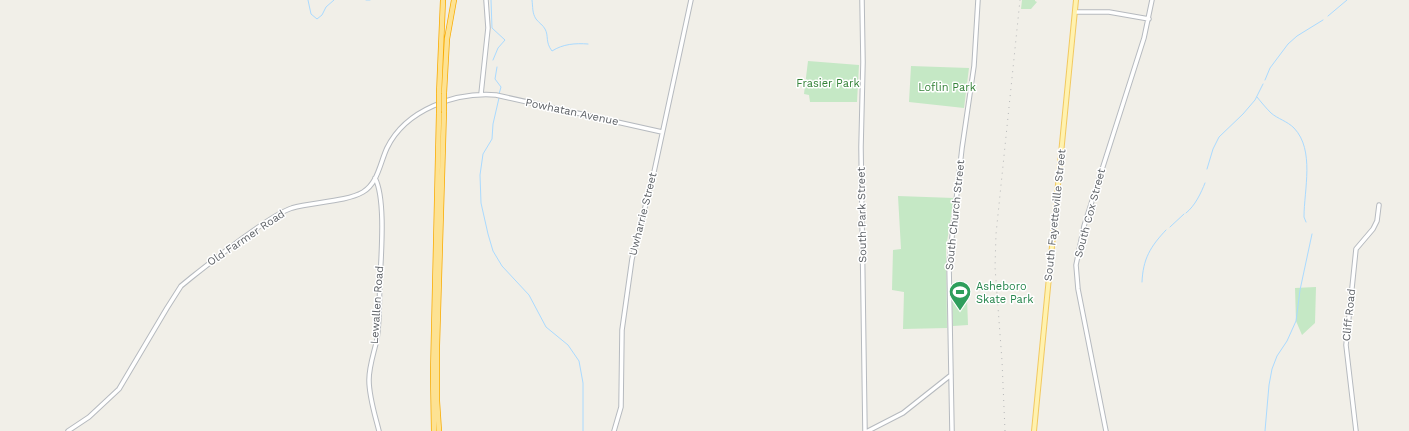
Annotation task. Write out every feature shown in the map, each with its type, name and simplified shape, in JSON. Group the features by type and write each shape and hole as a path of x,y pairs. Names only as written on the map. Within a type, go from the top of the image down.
{"highway":[{"path":"442,94 443,0"},
{"path":"434,431 433,374 441,112 447,39 454,0"},
{"path":"439,431 437,401 437,346 441,112"}],"main road":[{"name":"South Fayetteville Street","path":"1034,431 1076,0"}],"street":[{"path":"481,94 488,28 486,0"},
{"name":"Uwharrie Street","path":"614,431 621,407 622,330 632,260 645,204 653,178 691,0"},
{"name":"South Park Street","path":"862,0 863,65 861,147 865,431"},
{"name":"South Church Street","path":"952,431 949,264 962,148 974,66 978,0"},
{"name":"South Cox Street","path":"1106,431 1078,289 1076,265 1081,239 1140,50 1149,19 1152,0"},
{"path":"1074,12 1109,12 1149,19"},
{"name":"Powhatan Avenue","path":"481,94 506,97 662,132"},
{"name":"Old Farmer Road","path":"68,431 89,417 119,389 166,308 182,286 192,277 259,227 285,211 304,205 354,196 363,192 370,186 375,178 390,142 404,125 434,105 467,95 481,94"},
{"name":"Lewallen Road","path":"375,178 379,185 380,194 381,247 378,328 369,380 379,431"},
{"name":"Cliff Road","path":"1356,431 1346,345 1349,312 1356,249 1373,229 1377,220 1379,205"},
{"path":"868,431 903,413 951,375"}],"green space":[{"path":"1022,0 1035,0 1037,2 1031,9 1021,9"},
{"name":"Frasier Park","path":"808,61 859,65 857,102 810,102 809,95 804,94"},
{"name":"Loflin Park","path":"911,66 969,68 964,108 909,102"},
{"path":"898,196 954,198 946,248 947,328 903,329 904,292 892,290 893,250 901,249"},
{"path":"1316,287 1315,323 1302,335 1296,321 1295,288"},
{"name":"Asheboro Skate Park","path":"967,298 968,325 953,326 952,299"}],"waterway":[{"path":"308,0 311,14 317,19 322,15 326,7 334,0"},
{"path":"491,0 492,28 505,40 498,48 493,60"},
{"path":"532,0 534,14 536,19 545,29 552,51 569,44 588,44"},
{"path":"1328,16 1347,0"},
{"path":"1265,80 1270,68 1288,44 1297,36 1323,20"},
{"path":"497,67 495,79 501,87 499,94"},
{"path":"1207,169 1213,149 1219,137 1255,100 1263,84"},
{"path":"1257,97 1271,113 1294,128 1304,147 1307,171 1304,217 1306,222"},
{"path":"499,98 493,124 492,139 483,154 480,175 481,203 488,234 493,251 502,266 529,295 546,327 568,345 579,361 583,383 583,431"},
{"path":"1186,213 1195,203 1205,183"},
{"path":"1170,227 1184,214"},
{"path":"1142,282 1148,254 1166,230"},
{"path":"1265,431 1272,369 1277,356 1287,341 1296,321 1300,290 1312,234"}],"railway":[{"path":"1005,431 1002,361 995,267 996,234 1020,0"}],"place":[{"name":"Asheboro Skate Park","path":"960,312"}]}
